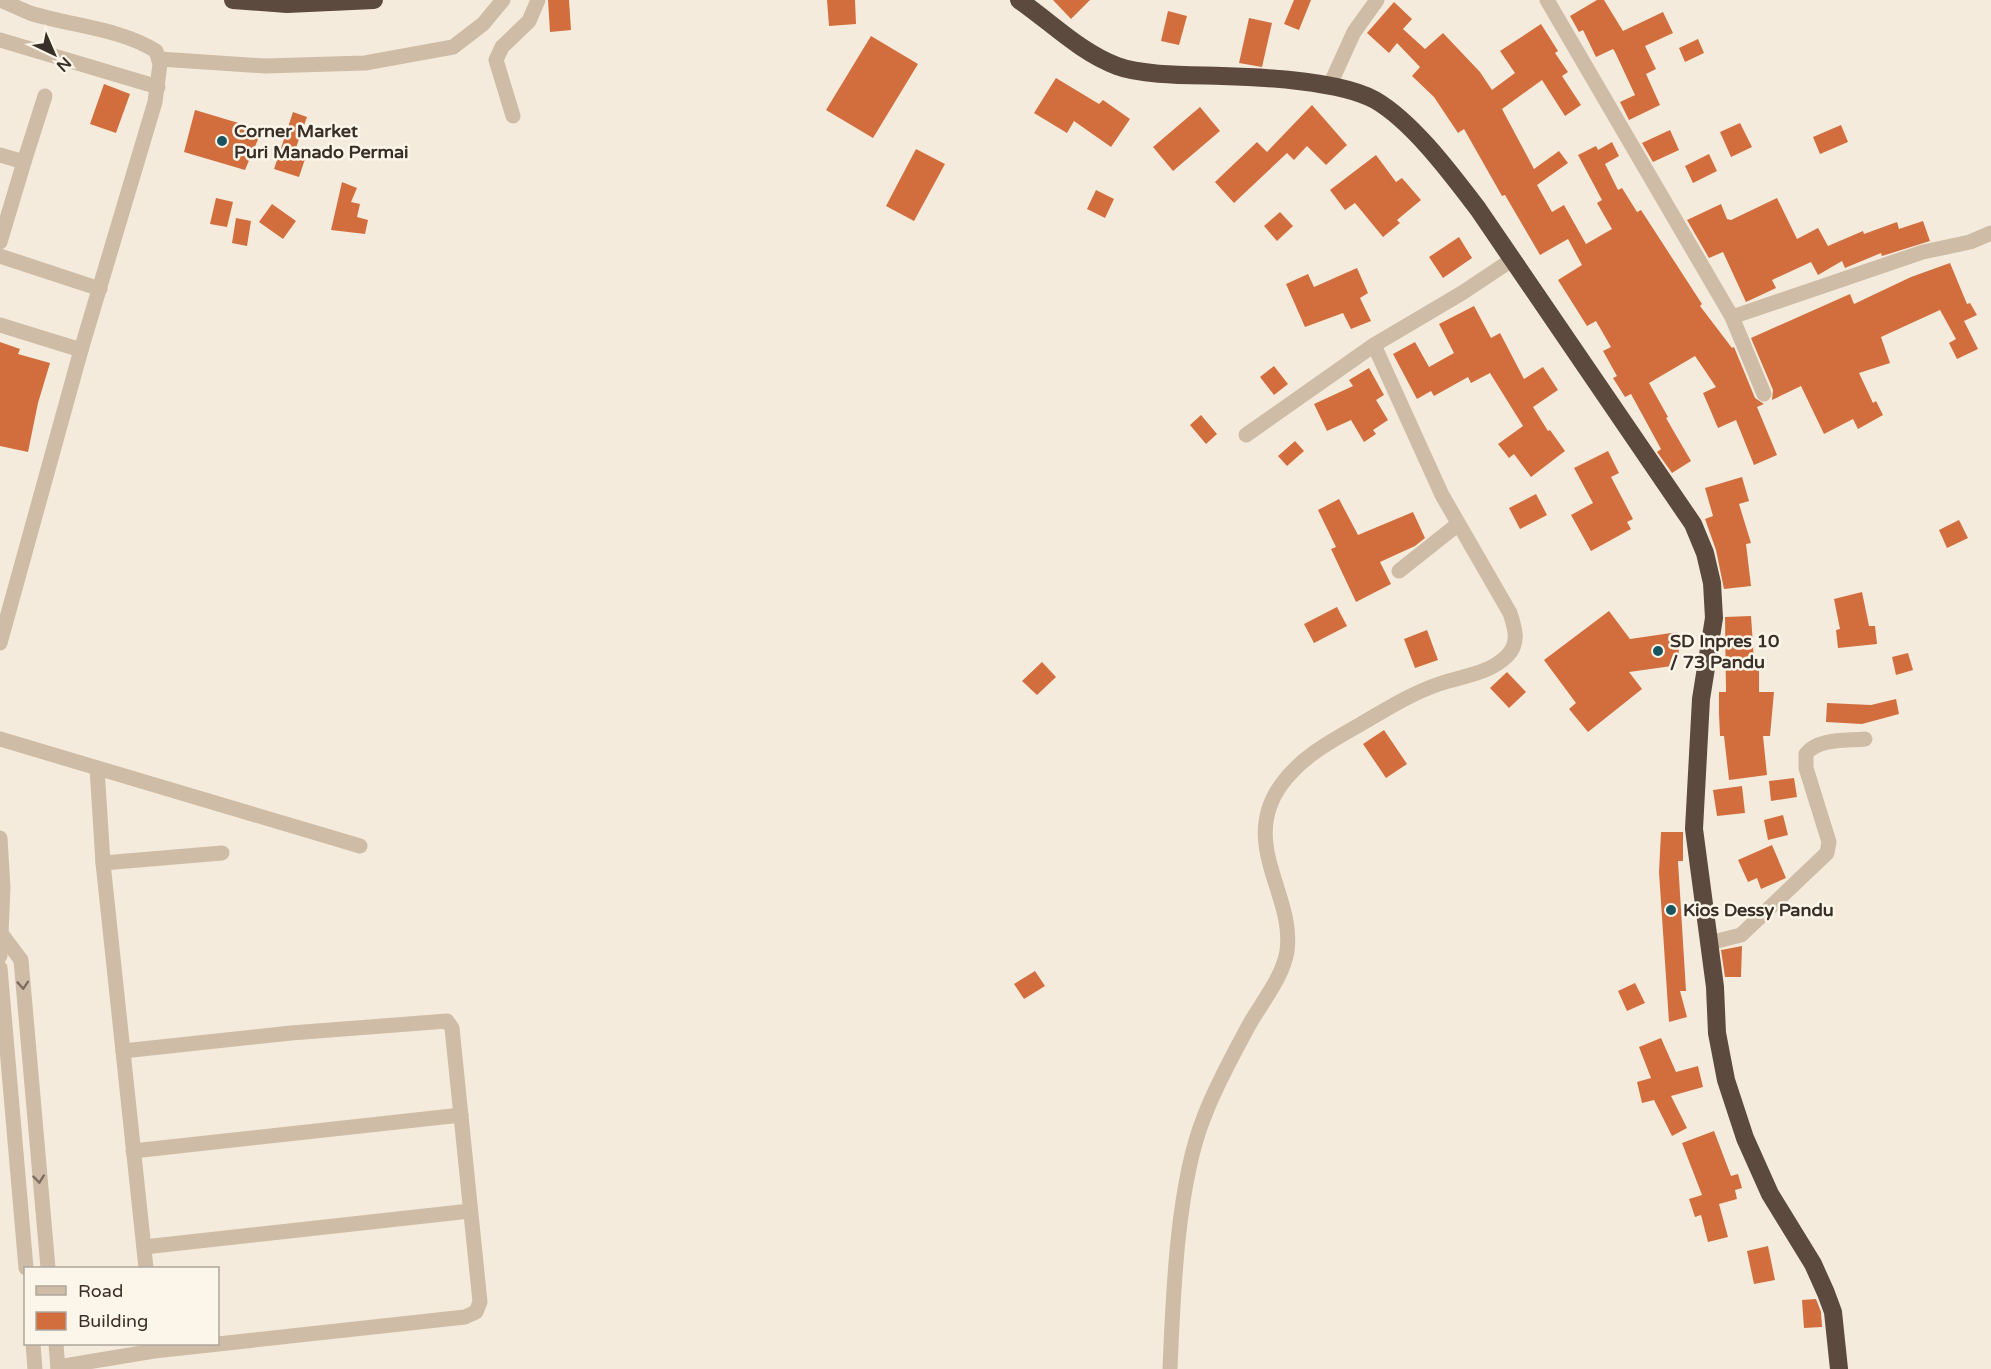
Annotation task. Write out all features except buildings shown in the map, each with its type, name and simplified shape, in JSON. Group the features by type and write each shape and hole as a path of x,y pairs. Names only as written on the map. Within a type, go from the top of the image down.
{"highway":[{"path":"233,0 287,4 374,0"},
{"path":"1019,0 1083,50 1120,67 1181,75 1250,77 1329,87 1375,100 1401,121 1444,164 1513,259 1693,524 1705,553 1712,583 1714,618 1701,699 1694,829 1715,987 1717,1033 1729,1090 1761,1176 1813,1264 1833,1312 1839,1369"}],"street":[{"path":"0,0 30,13 131,40 153,49 160,59 158,87 150,118 81,351 0,643"},
{"path":"160,59 265,66 365,63 453,47 483,24 503,0"},
{"path":"513,116 496,60 502,47 529,21 538,0"},
{"path":"1329,87 1346,46 1377,0"},
{"path":"1547,0 1732,317 1764,394"},
{"path":"0,40 158,87"},
{"path":"0,242 45,96"},
{"path":"0,155 24,162"},
{"path":"1732,317 1923,252 1970,242 1991,233"},
{"path":"0,256 100,289"},
{"path":"1246,435 1374,345 1462,293 1513,259"},
{"path":"0,326 81,351"},
{"path":"1170,1369 1183,1208 1203,1119 1249,1026 1279,973 1287,952 1287,933 1264,831 1273,796 1302,761 1329,741 1401,699 1485,670 1508,655 1515,645 1515,630 1510,613 1457,525 1374,345"},
{"path":"1399,571 1457,525"},
{"path":"0,739 360,846"},
{"path":"1709,943 1741,935 1827,853 1829,842 1806,768 1806,754 1821,743 1865,739"},
{"path":"97,768 102,863 146,1267"},
{"path":"0,838 0,956"},
{"path":"102,863 222,853"},
{"path":"1,932 21,960 48,1267"},
{"path":"0,968 26,1267"},
{"path":"123,1051 440,1019 447,1021 452,1028 480,1302 477,1312 465,1317 219,1341"},
{"path":"133,1151 461,1115"},
{"path":"144,1247 470,1211"},
{"path":"33,1345 35,1369"},
{"path":"56,1345 58,1368 154,1347 175,1345"}],"place":[{"name":"Corner Market Puri Manado Permai","path":"222,141"},
{"name":"SD Inpres 10 / 73 Pandu","path":"1658,651"},
{"name":"Kios Dessy Pandu","path":"1671,910"}]}
